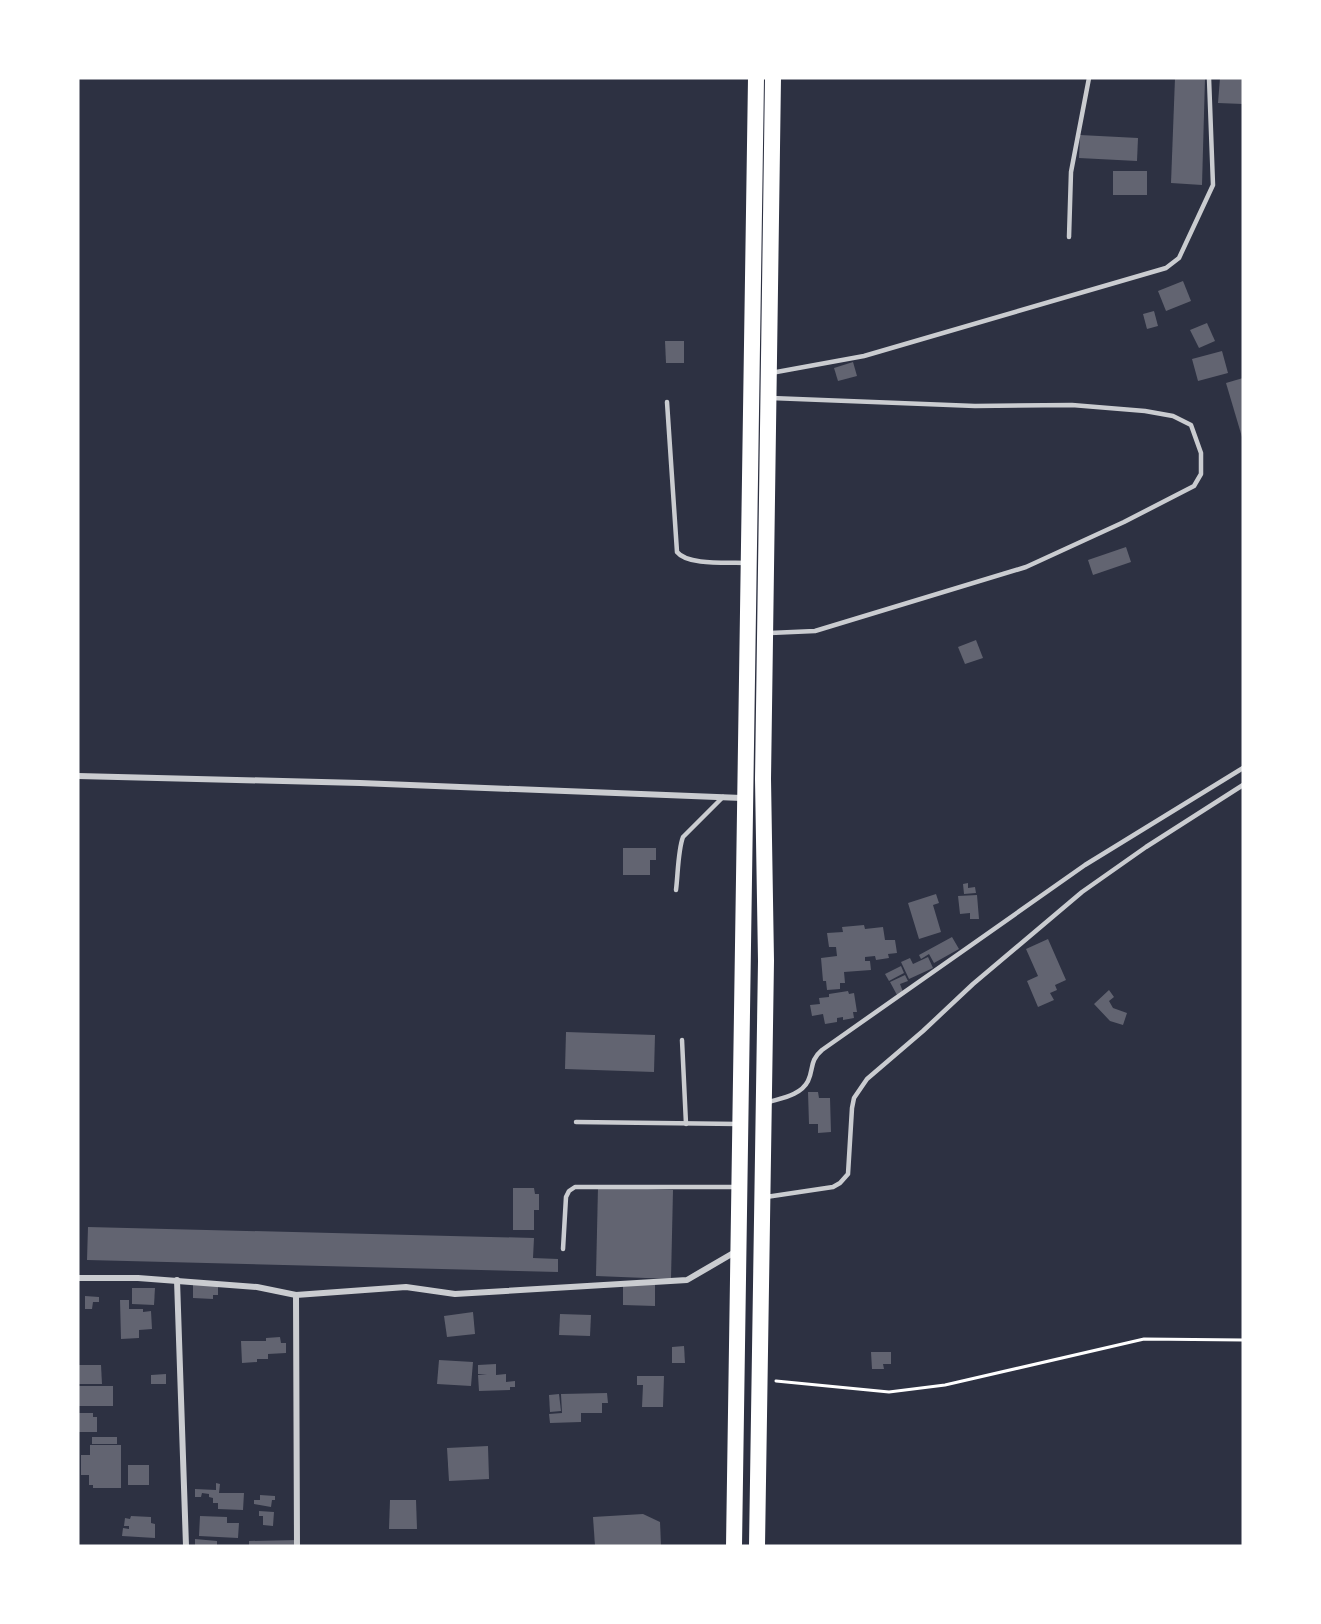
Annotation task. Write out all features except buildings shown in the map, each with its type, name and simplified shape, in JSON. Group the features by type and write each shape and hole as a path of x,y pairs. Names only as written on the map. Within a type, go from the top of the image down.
{"highway":[{"path":"734,1546 756,78"},
{"path":"757,1546 766,960 763,779 773,78"}],"street":[{"path":"78,777 360,783 746,798"},
{"path":"78,1278 138,1278 245,1286 296,1295 406,1287 455,1294 687,1280 738,1250"},
{"path":"177,1280 186,1546"},
{"path":"296,1295 297,1546"}],"lane":[{"path":"1069,237 1071,172 1089,78"},
{"path":"768,374 864,356 1166,268 1179,258 1214,185 1209,78"},
{"path":"765,633 815,631 1026,567 1124,522 1194,486 1201,474 1201,453 1191,425 1173,416 1145,411 1072,405 975,406 768,398"},
{"path":"667,402 677,552 691,561 749,563"},
{"path":"764,1104 800,1090 809,1079 813,1061 822,1050 964,952 1084,865 1243,768"},
{"path":"563,1249 566,1197 575,1187 739,1193 762,1197 833,1187 840,1183 848,1174 854,1098 867,1078 1082,892 1146,847 1243,785"},
{"path":"676,890 682,837 723,797"},
{"path":"682,1040 686,1124"},
{"path":"576,1122 741,1124"}],"path":[{"path":"759,1380 889,1392 945,1385 1144,1339 1243,1340"}]}
